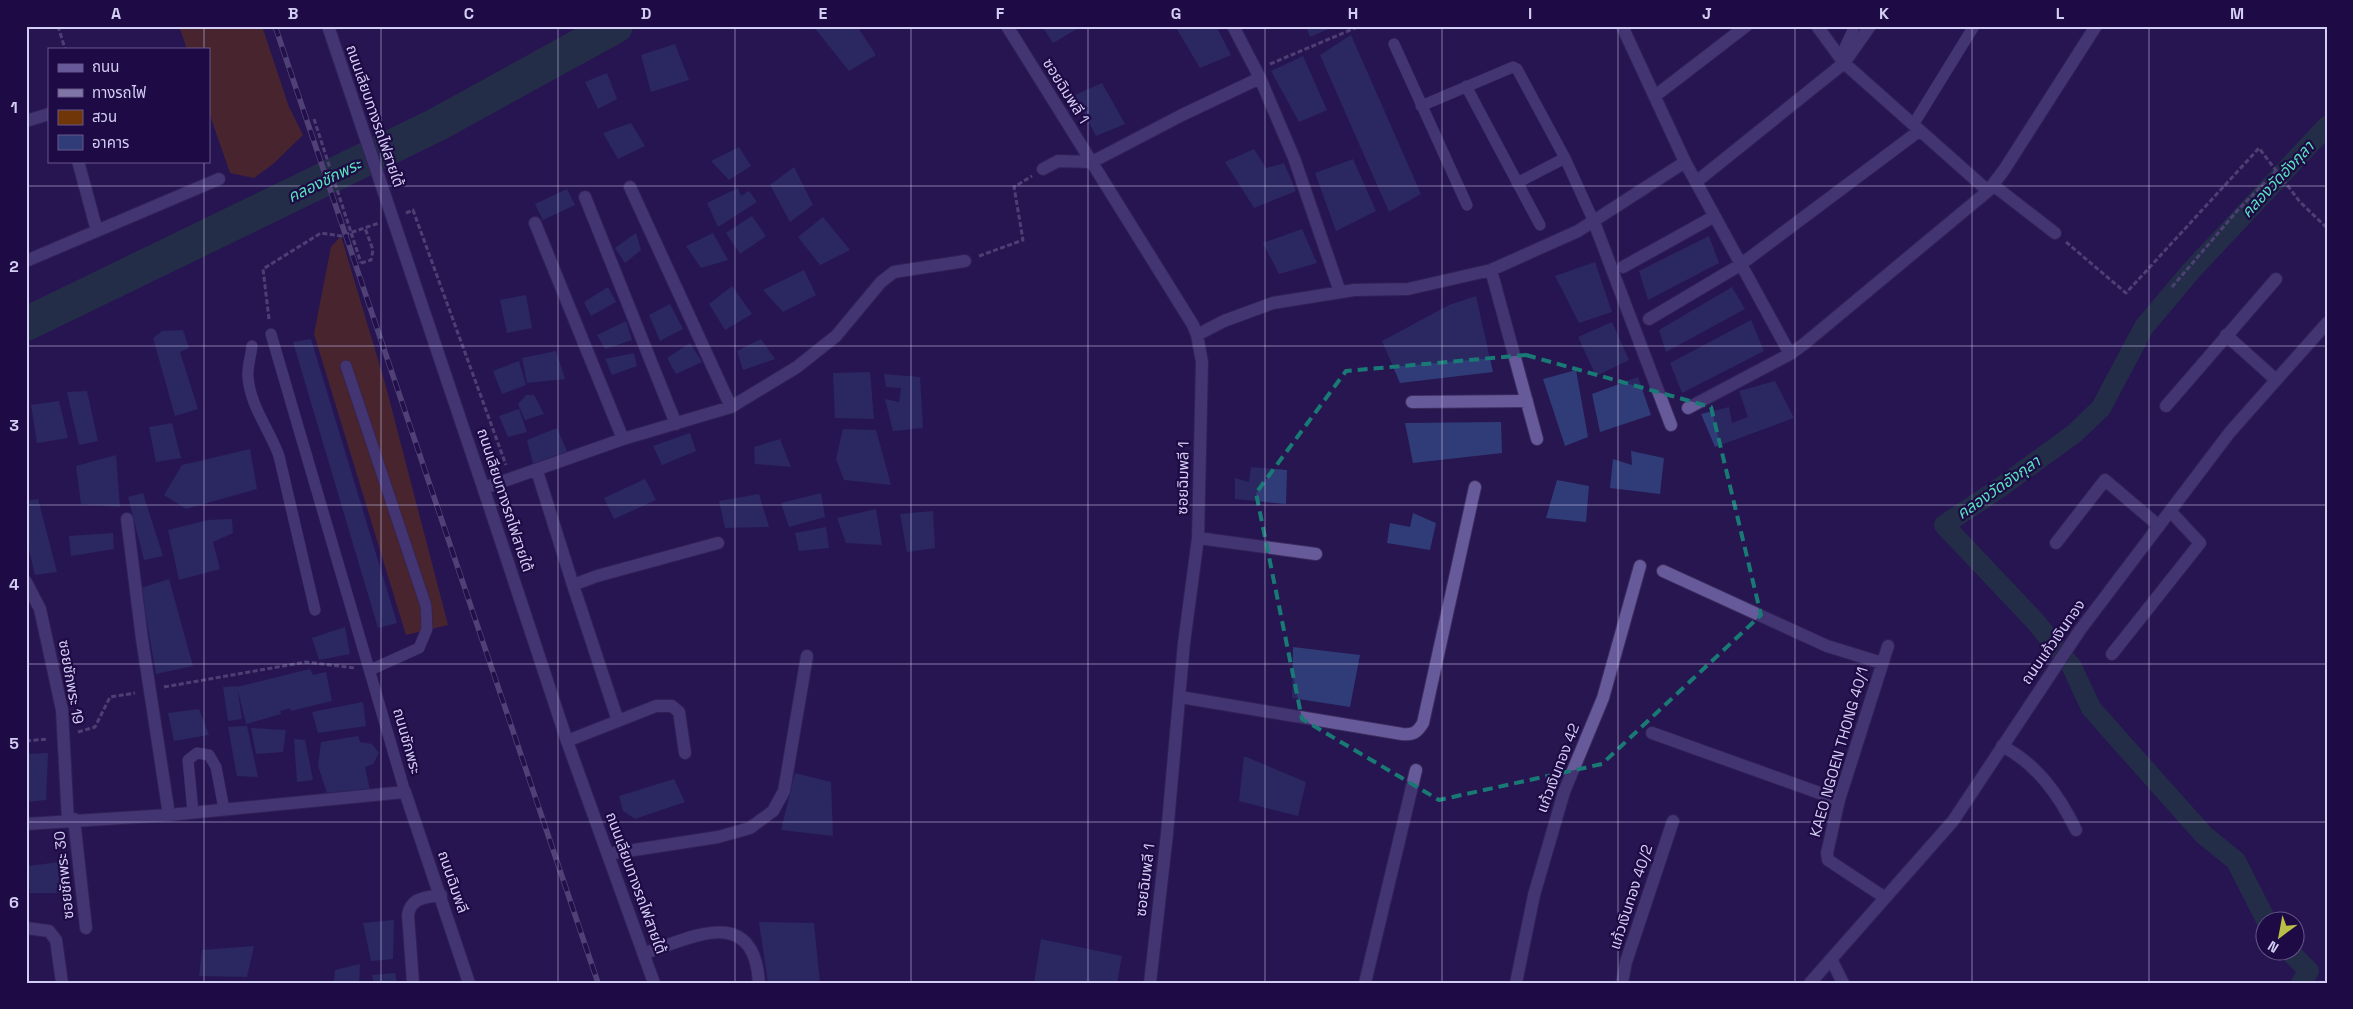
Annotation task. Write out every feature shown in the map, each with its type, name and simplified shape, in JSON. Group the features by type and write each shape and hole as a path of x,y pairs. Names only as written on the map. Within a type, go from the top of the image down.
{"street":[{"name":"ถนนเลียบทางรถไฟสายใต้","path":"328,26 567,741 645,953 654,983"},
{"name":"ซอยฉิมพลี 1","path":"1006,26 1198,335 1202,362 1198,538 1184,643 1150,983"},
{"path":"1233,26 1258,74 1294,158 1340,292"},
{"path":"1622,26 1685,162 1713,217 1790,354"},
{"path":"1655,96 1746,26"},
{"path":"1817,26 1842,61 1916,128 1990,188 2056,233"},
{"path":"1696,182 1842,61 1870,26"},
{"path":"1688,408 1790,354 1990,188 2096,26"},
{"path":"1043,169 1058,161 1092,162 1258,74"},
{"path":"26,121 48,114"},
{"path":"1649,319 1740,265 1916,128"},
{"path":"78,162 97,231"},
{"path":"1198,335 1224,320 1273,303 1340,292 1408,289 1491,270 1578,231 1685,162"},
{"path":"26,261 219,179"},
{"path":"630,186 731,407"},
{"path":"585,197 676,424"},
{"path":"1624,268 1713,217"},
{"path":"1594,222 1671,425"},
{"path":"535,223 623,439"},
{"path":"482,485 537,471 623,439 731,407 797,367 836,336 881,282 894,272 965,261"},
{"path":"1491,270 1537,439"},
{"path":"2166,406 2276,279"},
{"name":"ถนนแก้วเงินทอง","path":"1810,983 1953,821 2070,644 2230,432 2327,322"},
{"path":"2226,335 2275,379"},
{"path":"1412,402 1527,401"},
{"path":"537,471 618,721"},
{"path":"2056,543 2105,480 2159,526"},
{"path":"1180,697 1402,734 1411,735 1417,732 1423,723 1475,487"},
{"path":"2112,654 2200,543 2170,511"},
{"path":"127,519 169,815"},
{"path":"1198,538 1316,554"},
{"path":"573,585 597,576 718,543"},
{"name":"แก้วเงินทอง 42","path":"1516,983 1534,895 1564,792 1603,698 1640,566"},
{"path":"1662,572 1827,646 1882,663"},
{"name":"ซอยชักพระ 19","path":"26,582 40,609 62,710 71,820"},
{"name":"KAEO NGOEN THONG 40/1","path":"1884,897 1828,860 1828,842 1838,800 1888,646"},
{"path":"608,854 718,837 750,828 773,811 784,791 807,656"},
{"path":"567,741 656,706 672,706 679,712 685,753"},
{"path":"1652,733 1838,800"},
{"path":"2002,746 2013,752 2046,780 2065,807 2076,830"},
{"path":"1366,983 1416,770"},
{"name":"ถนนชักพระ","path":"26,824 169,815 405,792"},
{"name":"ถนนฉิมพลี","path":"405,792 469,983"},
{"name":"ซอยชักพระ 30","path":"71,820 86,928"},
{"name":"แก้วเงินทอง 40/2","path":"1622,983 1626,962 1672,821"},
{"path":"413,983 409,907 416,899 441,895"},
{"path":"26,928 48,931 56,940 62,983"},
{"path":"645,953 714,933 734,933 743,938 750,946 758,972 759,983"},
{"path":"1831,959 1843,983"}],"lane":[{"path":"1842,61 1853,26"},
{"path":"1916,128 1974,26"},
{"path":"1394,44 1467,205"},
{"path":"1421,106 1513,67 1517,69 1565,158 1594,222"},
{"path":"1466,86 1540,225"},
{"path":"1517,183 1565,158"},
{"name":"ถนนชักพระ","path":"271,334 405,792"},
{"path":"252,346 248,376 251,397 272,435 279,456 315,610"},
{"path":"346,366 426,606 427,629 419,648 370,670"},
{"path":"193,812 188,760 197,753 209,755 216,767 224,809"}],"path":[{"path":"58,26 64,48"},
{"path":"1258,74 1360,26"},
{"path":"314,119 361,264 370,260 373,250 365,228"},
{"path":"2056,233 2126,293 2259,148 2300,202 2327,228"},
{"path":"965,261 1023,240 1014,188 1043,169"},
{"path":"2172,286 2236,211 2277,171"},
{"path":"397,216 413,210 511,479"},
{"path":"271,334 263,269 321,234 341,236 381,222"},
{"path":"26,741 64,738 95,727 110,697 306,662 370,670"}],"highlighted area":[{"path":"1526,355 1711,407 1761,615 1602,764 1439,800 1302,719 1256,493 1346,371"}],"green space":[{"path":"179,26 262,26 289,107 303,135 273,164 254,178 230,173 210,115 210,48 187,48"},
{"path":"341,236 385,383 448,625 406,635 314,334 331,247"}],"building":[{"path":"813,26 857,26 876,55 849,71"},
{"path":"1042,26 1082,26 1053,43"},
{"path":"1175,26 1216,26 1231,55 1200,68"},
{"path":"1306,26 1335,26 1310,37"},
{"path":"1351,35 1421,194 1389,212 1320,55"},
{"path":"675,44 689,80 651,92 641,55"},
{"path":"1303,56 1327,110 1299,122 1271,71"},
{"path":"607,73 617,99 598,109 585,82"},
{"path":"1102,83 1125,124 1096,136 1075,95"},
{"path":"631,123 645,146 618,159 603,133"},
{"path":"739,147 751,166 729,180 711,161"},
{"path":"1254,149 1266,168 1284,163 1296,191 1254,208 1225,162"},
{"path":"1353,159 1376,211 1336,231 1315,173"},
{"path":"794,167 813,205 790,222 770,185"},
{"path":"738,188 741,196 749,191 757,202 718,227 707,203"},
{"path":"567,189 575,205 543,220 535,204"},
{"path":"752,216 766,236 740,254 726,233"},
{"path":"823,217 850,250 820,265 798,237"},
{"path":"1302,229 1317,263 1279,274 1263,243"},
{"path":"636,233 641,250 625,263 615,248"},
{"path":"713,233 728,260 701,268 686,246"},
{"path":"1709,236 1719,263 1648,300 1639,271"},
{"path":"1595,262 1612,312 1579,323 1555,276"},
{"path":"804,270 816,295 783,312 763,290"},
{"path":"732,286 752,314 725,330 709,304"},
{"path":"608,287 616,302 591,316 584,302"},
{"path":"1732,287 1745,309 1666,352 1659,330"},
{"path":"526,295 532,328 507,333 500,300"},
{"path":"1476,296 1493,372 1400,383 1382,341 1449,305"},
{"path":"670,304 683,329 660,341 649,315"},
{"path":"1751,320 1764,351 1682,393 1670,363"},
{"path":"626,321 632,340 605,349 597,335"},
{"path":"1612,322 1629,360 1596,376 1578,337"},
{"path":"183,330 189,348 180,352 198,409 175,416 153,338 162,331"},
{"path":"311,339 397,623 378,628 293,342"},
{"path":"761,339 775,359 743,370 737,351"},
{"path":"690,343 702,362 676,374 667,358"},
{"path":"556,351 565,379 527,383 522,358"},
{"path":"634,353 637,366 612,375 605,359"},
{"path":"519,361 526,385 502,394 493,371"},
{"path":"1576,370 1588,437 1565,446 1543,379"},
{"path":"870,372 874,419 835,418 833,373"},
{"path":"884,374 920,377 923,428 893,431 885,399 899,402 901,388 886,387"},
{"path":"1638,377 1651,415 1600,432 1592,394"},
{"path":"1775,381 1794,418 1715,447 1701,414 1729,407 1732,423 1748,417 1739,391"},
{"path":"87,391 98,441 79,445 67,392"},
{"path":"526,395 534,395 544,414 525,420 518,404"},
{"path":"59,401 68,438 37,443 31,405"},
{"path":"519,409 527,432 508,437 499,416"},
{"path":"1501,422 1502,453 1413,463 1405,423"},
{"path":"172,423 181,458 156,462 149,427"},
{"path":"557,428 569,456 534,467 527,440"},
{"path":"843,429 876,430 891,485 844,480 836,459"},
{"path":"690,433 696,451 662,465 653,446"},
{"path":"780,439 791,467 755,464 754,447"},
{"path":"250,449 257,489 186,509 164,495 182,465"},
{"path":"1631,451 1664,458 1660,494 1610,488 1613,459 1632,465"},
{"path":"116,455 120,507 81,504 76,466"},
{"path":"1251,467 1287,470 1286,504 1235,499 1235,478 1249,482"},
{"path":"645,479 656,500 614,519 604,498"},
{"path":"1557,480 1589,486 1586,522 1546,518"},
{"path":"143,493 163,556 144,560 128,497"},
{"path":"821,493 825,517 789,527 781,503"},
{"path":"759,494 769,527 725,528 719,501"},
{"path":"38,499 57,572 35,575 26,537 26,501"},
{"path":"876,509 882,545 846,543 837,518"},
{"path":"933,511 935,548 907,552 900,514"},
{"path":"1413,513 1436,523 1430,550 1387,543 1390,523 1410,527"},
{"path":"232,519 233,533 213,542 220,569 179,580 168,530 208,520"},
{"path":"826,527 829,548 799,551 795,533"},
{"path":"113,533 114,549 71,556 69,536"},
{"path":"169,579 193,666 156,674 141,588"},
{"path":"345,627 350,654 319,660 312,638"},
{"path":"1293,647 1360,655 1350,707 1292,698"},
{"path":"310,669 313,675 326,672 332,701 291,711 290,708 280,711 281,714 246,724 237,687"},
{"path":"237,686 242,719 228,721 223,687"},
{"path":"363,702 366,726 318,733 312,712"},
{"path":"199,709 209,735 174,741 168,713"},
{"path":"247,726 258,777 237,776 228,727"},
{"path":"251,728 286,730 283,752 256,754"},
{"path":"358,736 360,742 372,744 379,753 373,764 365,767 370,790 327,793 318,766 321,742"},
{"path":"294,739 305,740 313,780 297,782"},
{"path":"48,753 46,800 26,802 26,754"},
{"path":"1244,756 1306,782 1298,816 1239,801"},
{"path":"795,773 831,782 833,836 781,830"},
{"path":"674,779 685,802 635,819 623,811 619,796"},
{"path":"68,861 66,893 30,893 28,866"},
{"path":"394,920 393,959 371,961 363,923"},
{"path":"759,922 814,923 820,983 768,983"},
{"path":"1041,939 1122,956 1117,983 1034,983"},
{"path":"254,946 247,977 199,976 202,950"},
{"path":"360,964 359,983 334,983 335,970"},
{"path":"395,973 397,983 374,983 372,975"}],"waterway":[{"name":"คลองชักพระ","path":"26,324 436,125 616,26"},
{"name":"คลองวัดอังกุลา","path":"2262,912 2236,861 2204,835 2091,708 2072,667 2035,621 1944,525 2001,487 2075,433 2101,408 2144,327 2191,271 2327,126"},
{"name":"คลองวัดอังกุลา","path":"2300,962 2309,971 2301,983"}],"railway":[{"path":"275,26 598,983"}]}
